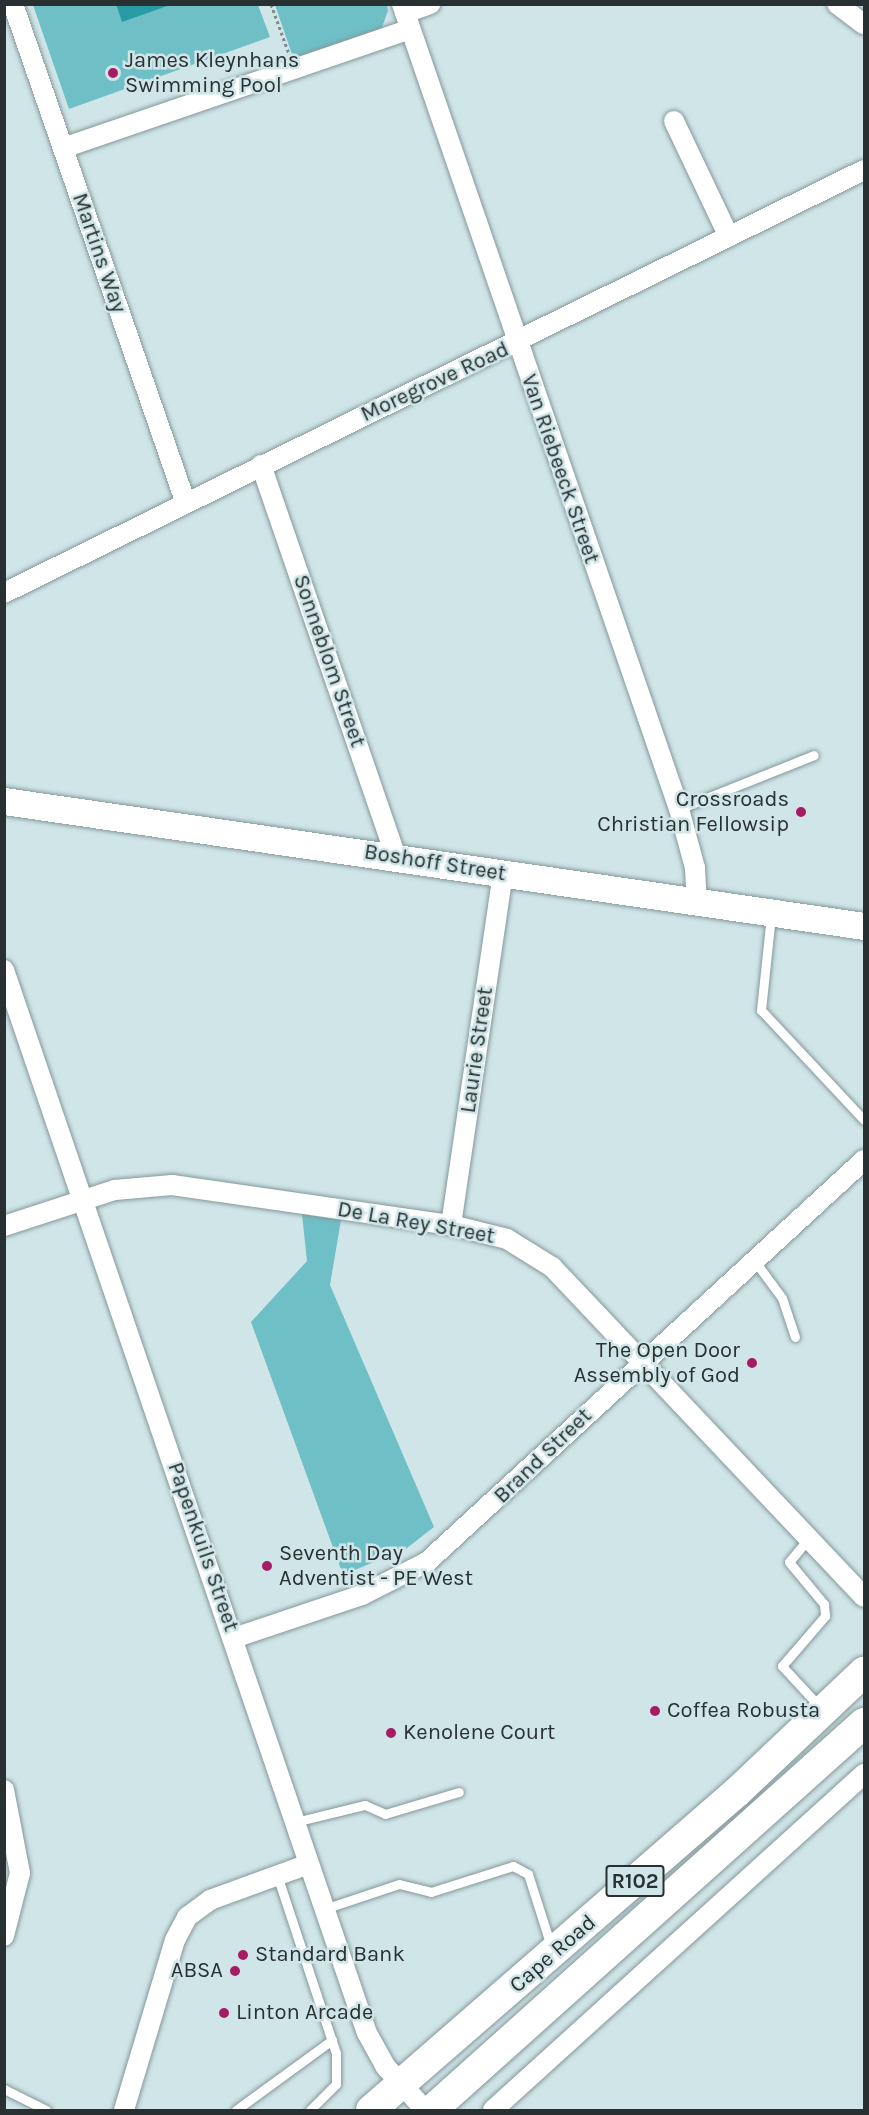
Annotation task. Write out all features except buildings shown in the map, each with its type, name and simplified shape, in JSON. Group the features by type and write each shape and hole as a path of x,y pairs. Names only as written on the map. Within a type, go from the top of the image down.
{"main road":[{"name":"Cape Road","path":"371,2110 554,1954 864,1672"},
{"name":"Cape Road","path":"432,2110 864,1723"}],"street":[{"name":"Martins Way","path":"13,4 185,501"},
{"path":"63,148 294,69 430,4"},
{"path":"837,4 864,24"},
{"name":"Van Riebeeck Street","path":"405,16 515,344 678,809 694,868 697,902"},
{"path":"674,121 729,237"},
{"name":"Moregrove Road","path":"4,593 185,501 515,344 864,170"},
{"name":"Sonneblom Street","path":"261,465 396,857"},
{"name":"Boshoff Street","path":"4,801 864,926"},
{"name":"Laurie Street","path":"452,1225 502,874"},
{"name":"Papenkuils Street","path":"4,970 234,1638 324,1909 375,2051 425,2110"},
{"name":"Brand Street","path":"234,1638 362,1595 427,1562 642,1360 864,1160"},
{"name":"De La Rey Street","path":"4,1226 83,1199 142,1185 172,1185 452,1225 507,1239 538,1255 642,1360 864,1597"},
{"path":"493,2110 864,1774"},
{"path":"4,1790 19,1890 4,1936"},
{"path":"124,2110 175,1940 187,1917 210,1900 309,1864"}],"lane":[{"path":"678,809 814,755"},
{"path":"772,912 761,1010 864,1120"},
{"path":"754,1260 776,1288 795,1336"},
{"path":"809,1538 789,1562 824,1604 825,1616 782,1666 824,1710"},
{"path":"295,1822 365,1805 385,1814 459,1792"},
{"path":"324,1909 399,1884 425,1893 513,1866 528,1874 554,1954"},
{"path":"277,1875 332,2040 336,2084 310,2110"},
{"path":"236,2110 332,2040"},
{"path":"4,2089 46,2110"}],"path":[{"path":"271,4 294,69"}],"shaded area":[{"path":"116,4 170,4 170,5 122,22"},
{"name":"James Kleynhans Swimming Pool","path":"33,5 258,5 270,37 69,109"},
{"path":"275,5 387,5 388,11 381,30 294,60"},
{"path":"302,1214 341,1220 330,1285 434,1527 407,1548 343,1575 251,1322 307,1261"}],"place":[{"name":"James Kleynhans Swimming Pool","path":"113,73"},
{"name":"Crossroads Christian Fellowsip","path":"801,812"},
{"name":"The Open Door Assembly of God","path":"752,1363"},
{"name":"Seventh Day Adventist - PE West","path":"267,1566"},
{"name":"Coffea Robusta","path":"655,1711"},
{"name":"Kenolene Court","path":"391,1733"},
{"name":"Standard Bank","path":"243,1955"},
{"name":"ABSA","path":"235,1971"},
{"name":"Linton Arcade","path":"224,2013"}]}
